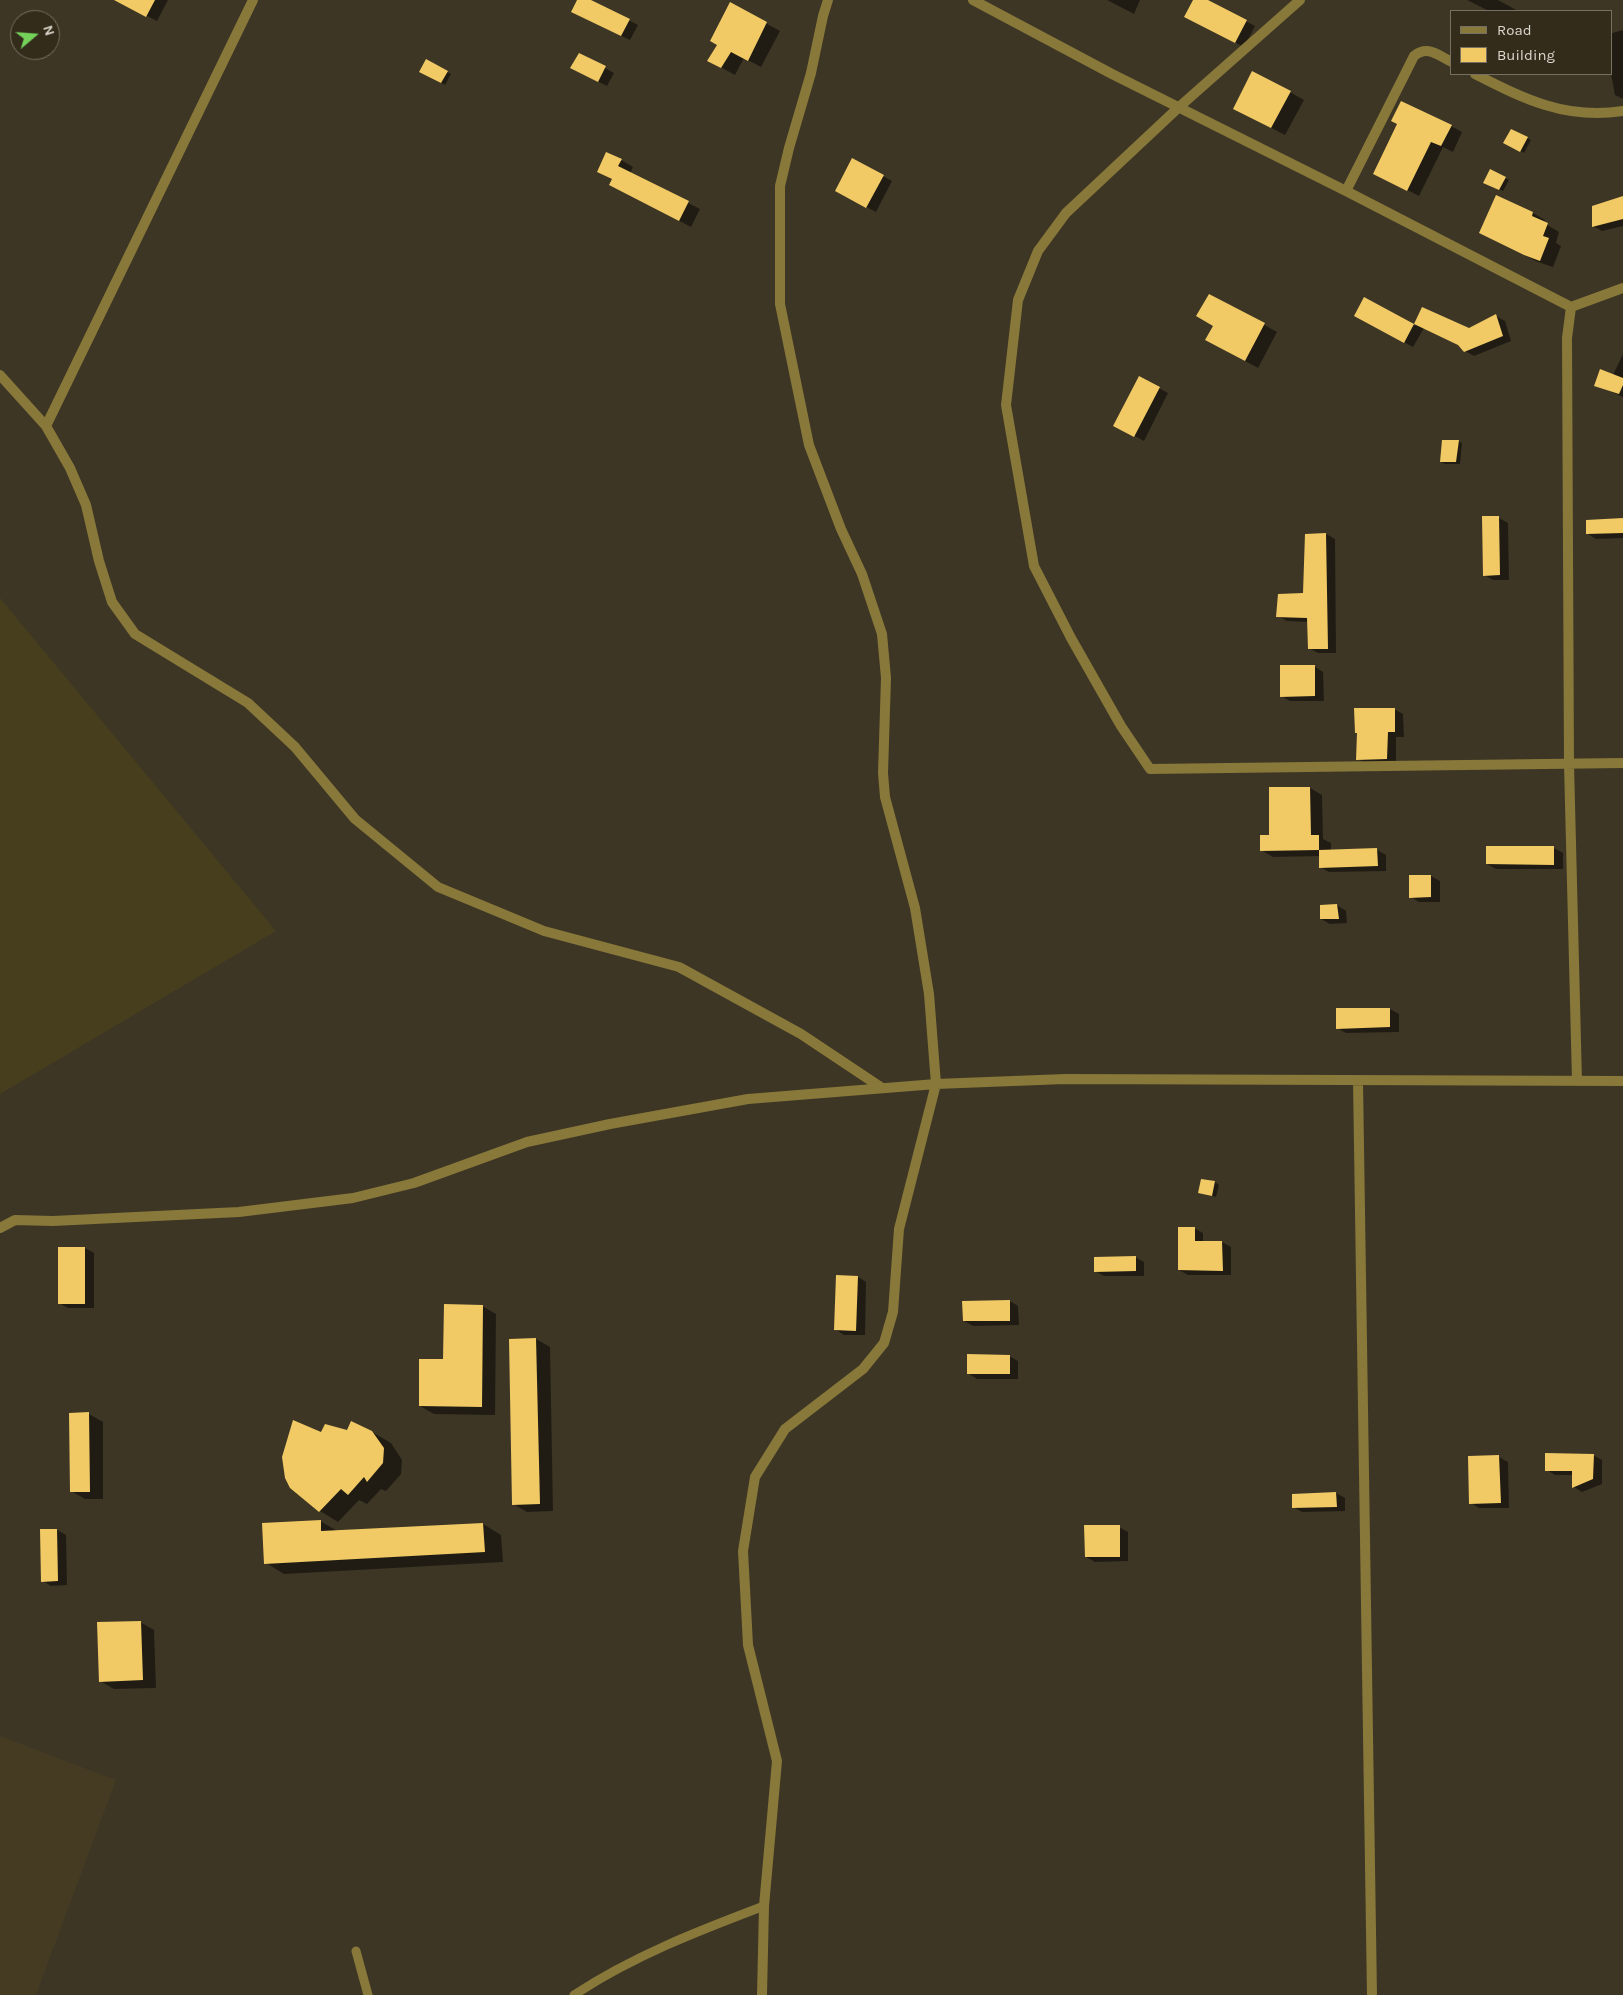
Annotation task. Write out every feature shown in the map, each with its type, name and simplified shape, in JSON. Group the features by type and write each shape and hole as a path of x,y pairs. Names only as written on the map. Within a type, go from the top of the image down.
{"street":[{"path":"46,426 253,0"},
{"path":"762,1995 764,1906 777,1761 748,1645 743,1550 755,1477 784,1429 864,1369 884,1343 893,1312 899,1229 936,1084 929,994 916,908 885,797 882,773 886,678 882,634 862,574 841,529 809,445 780,304 780,186 811,73 828,0"},
{"path":"973,0 1178,108 1346,191 1571,307 1623,288"},
{"path":"1300,0 1178,108 1066,212 1038,251 1018,300 1006,405 1034,566 1071,638 1121,726 1150,769 1623,763"},
{"path":"1346,191 1414,56 1420,51 1428,50 1450,61"},
{"path":"1477,75 1523,98 1567,112 1587,114 1623,111"},
{"path":"1571,307 1567,338 1569,764 1577,1081"},
{"path":"0,375 46,426 70,468 86,505 99,561 112,602 135,634 248,703 295,747 355,819 438,887 544,931 679,967 801,1034 882,1088"},
{"path":"0,1228 16,1220 239,1212 353,1198 414,1183 527,1142 610,1124 748,1100 936,1084 1065,1079 1623,1081"},
{"path":"1358,1081 1372,1995"},
{"path":"762,1981 771,1995"}],"lane":[{"path":"574,1995 633,1960 696,1932 764,1906"},
{"path":"356,1951 368,1995"}],"shaded area":[{"path":"0,1736 116,1780 36,1995 0,1995"}],"sand":[{"path":"0,598 276,931 0,1094"}],"building":[{"path":"114,0 155,0 146,17"},
{"path":"577,0 591,0 630,19 621,36 571,12"},
{"path":"1193,0 1208,0 1247,20 1235,43 1184,17"},
{"path":"730,2 767,22 748,61 731,52 721,68 707,61 717,45 710,41"},
{"path":"579,53 606,66 598,82 570,68"},
{"path":"426,59 448,71 441,83 419,72"},
{"path":"1252,71 1291,91 1271,128 1233,109"},
{"path":"1401,101 1452,125 1441,146 1431,142 1407,191 1373,174 1397,124 1391,121"},
{"path":"1511,129 1528,137 1520,152 1503,143"},
{"path":"606,152 622,159 618,166 689,201 679,221 609,185 612,179 597,172"},
{"path":"852,158 884,175 866,208 835,191"},
{"path":"1490,169 1506,177 1499,190 1483,183"},
{"path":"1496,195 1533,212 1532,216 1548,223 1543,236 1549,238 1540,261 1479,233"},
{"path":"1623,196 1623,219 1592,227 1592,206"},
{"path":"1209,294 1265,323 1245,361 1205,340 1213,326 1196,316"},
{"path":"1364,297 1414,324 1404,343 1354,316"},
{"path":"1422,307 1469,328 1496,314 1503,336 1464,352 1458,345 1414,324"},
{"path":"1600,369 1623,378 1623,385 1619,394 1594,386"},
{"path":"1139,376 1160,387 1134,437 1113,426"},
{"path":"1442,440 1459,440 1456,462 1440,462"},
{"path":"1482,516 1499,516 1500,575 1483,576"},
{"path":"1623,518 1623,533 1586,534 1586,520"},
{"path":"1326,533 1328,649 1308,649 1307,618 1276,617 1278,594 1303,593 1305,534"},
{"path":"1280,665 1315,665 1315,696 1280,697"},
{"path":"1354,708 1395,708 1395,732 1388,732 1387,759 1356,760 1357,733 1355,733"},
{"path":"1269,787 1310,787 1311,835 1319,835 1319,850 1260,851 1260,835 1269,835"},
{"path":"1486,846 1554,846 1554,865 1486,864"},
{"path":"1377,848 1378,866 1319,868 1319,850"},
{"path":"1409,875 1431,875 1431,897 1409,898"},
{"path":"1337,904 1339,919 1320,919 1320,905"},
{"path":"1336,1008 1390,1008 1390,1027 1336,1029"},
{"path":"1201,1179 1215,1181 1212,1196 1198,1193"},
{"path":"1178,1227 1195,1227 1195,1241 1222,1241 1223,1271 1178,1270"},
{"path":"58,1247 85,1247 85,1304 58,1304"},
{"path":"1136,1256 1136,1271 1094,1272 1094,1257"},
{"path":"836,1275 858,1276 856,1331 834,1330"},
{"path":"1010,1300 1010,1321 963,1321 962,1301"},
{"path":"444,1304 483,1305 482,1407 419,1406 419,1359 443,1359"},
{"path":"536,1338 540,1504 512,1505 509,1339"},
{"path":"967,1354 1010,1355 1010,1374 967,1374"},
{"path":"89,1412 90,1492 70,1492 69,1413"},
{"path":"293,1420 321,1432 325,1424 347,1430 351,1421 372,1431 384,1448 383,1463 367,1482 364,1477 348,1495 341,1489 319,1512 290,1488 285,1478 282,1457"},
{"path":"1545,1453 1594,1454 1593,1479 1572,1488 1572,1471 1545,1471"},
{"path":"1499,1455 1501,1503 1469,1504 1468,1456"},
{"path":"1336,1492 1337,1507 1292,1508 1292,1494"},
{"path":"321,1520 321,1531 483,1523 485,1552 264,1564 262,1523"},
{"path":"1084,1525 1120,1525 1120,1557 1085,1557"},
{"path":"40,1529 57,1529 58,1581 41,1582"},
{"path":"141,1621 143,1680 99,1682 97,1622"}]}
